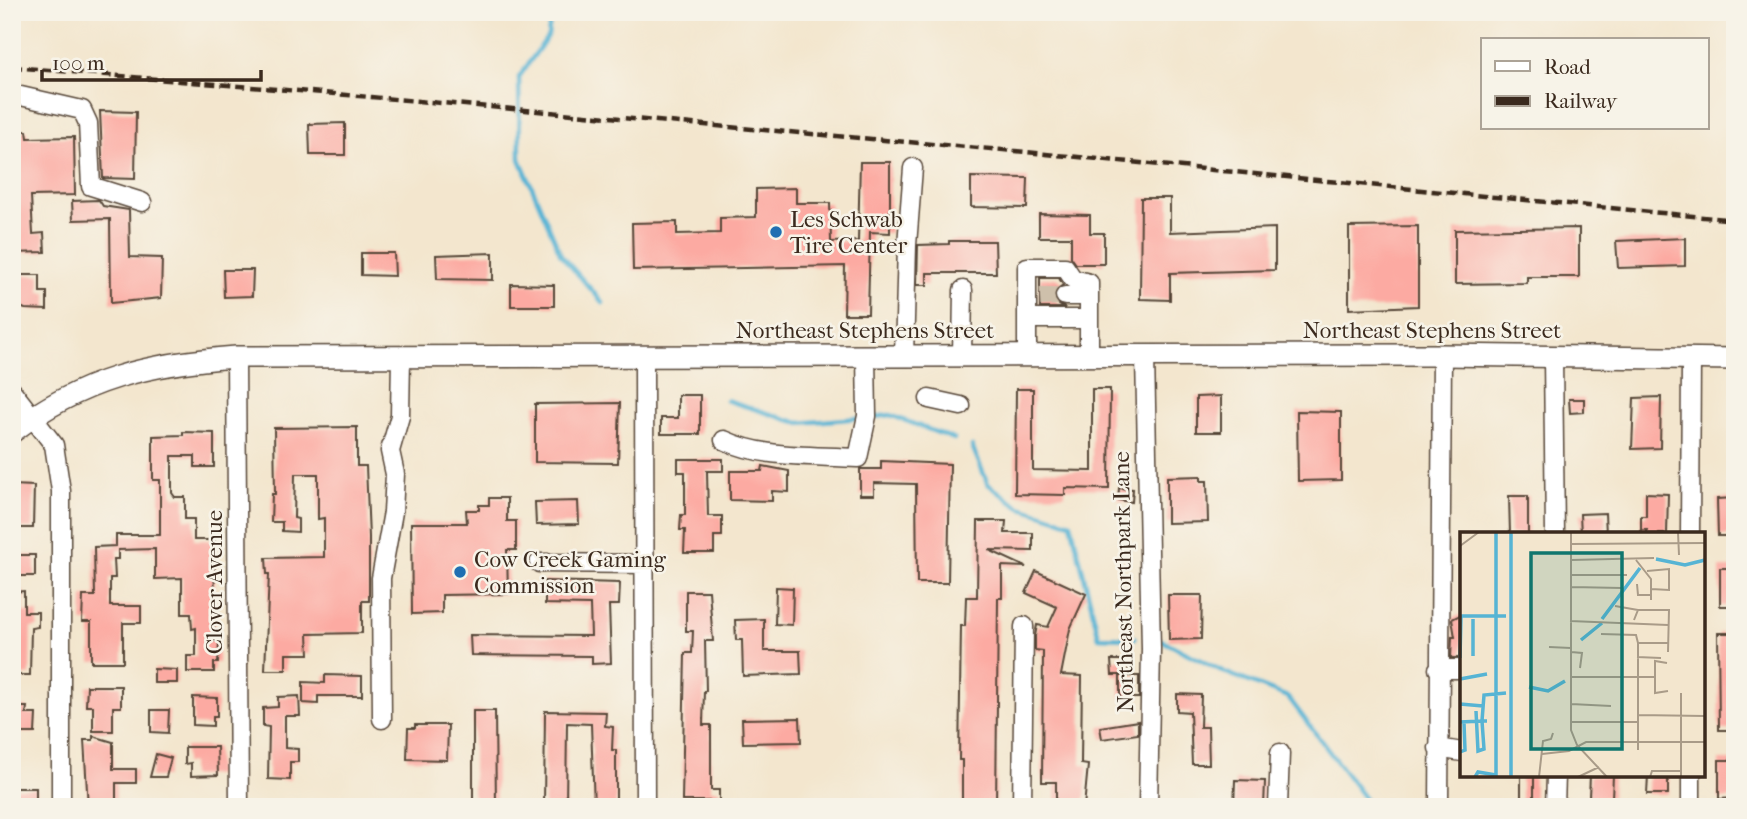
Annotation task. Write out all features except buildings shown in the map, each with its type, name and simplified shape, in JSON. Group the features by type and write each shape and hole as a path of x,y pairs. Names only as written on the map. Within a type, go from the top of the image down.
{"main road":[{"name":"Northeast Stephens Street","path":"12,432 31,417 79,391 146,367 236,357 1442,355 1735,359"}],"street":[{"path":"12,94 82,110 88,123 92,186 142,202"},
{"path":"904,356 907,245 913,168"},
{"path":"1027,356 1027,319 1034,297 1027,267 1065,267 1073,279 1089,283 1089,356"},
{"path":"962,356 963,290"},
{"path":"1065,296 1089,296"},
{"path":"1027,319 1089,319"},
{"path":"1439,807 1442,355"},
{"path":"724,440 745,450 761,453 858,458 867,416 866,356"},
{"name":"Northeast Northpark Lane","path":"1145,356 1151,649 1149,807"},
{"name":"Clover Avenue","path":"236,357 239,807"},
{"path":"382,719 381,578 392,522 395,474 390,451 400,416 401,357"},
{"path":"1553,357 1555,532"},
{"path":"644,358 645,807"},
{"path":"1690,359 1690,532"},
{"path":"12,391 54,445 61,491 61,807"},
{"path":"929,400 961,406"},
{"path":"539,563 645,564"},
{"path":"1023,807 1024,626"},
{"path":"1438,669 1460,668"},
{"path":"1438,748 1460,752"},
{"path":"1278,807 1280,753"},
{"path":"1555,807 1556,777"},
{"path":"1690,777 1691,807"}],"waterway":[{"path":"551,12 548,36 519,77 520,159 561,255 603,303"},
{"path":"726,400 799,423 859,418"},
{"path":"875,417 890,415 954,439"},
{"path":"972,446 988,484 1019,507 1071,523 1099,637 1135,638"},
{"path":"1161,640 1224,672 1288,697 1371,807"}],"tunnel":[{"path":"1040,297 1065,296"}],"railway":[{"path":"12,67 1015,151 1735,220"}],"place":[{"name":"Les Schwab Tire Center","path":"776,232"},
{"name":"Cow Creek Gaming Commission","path":"460,572"}]}
